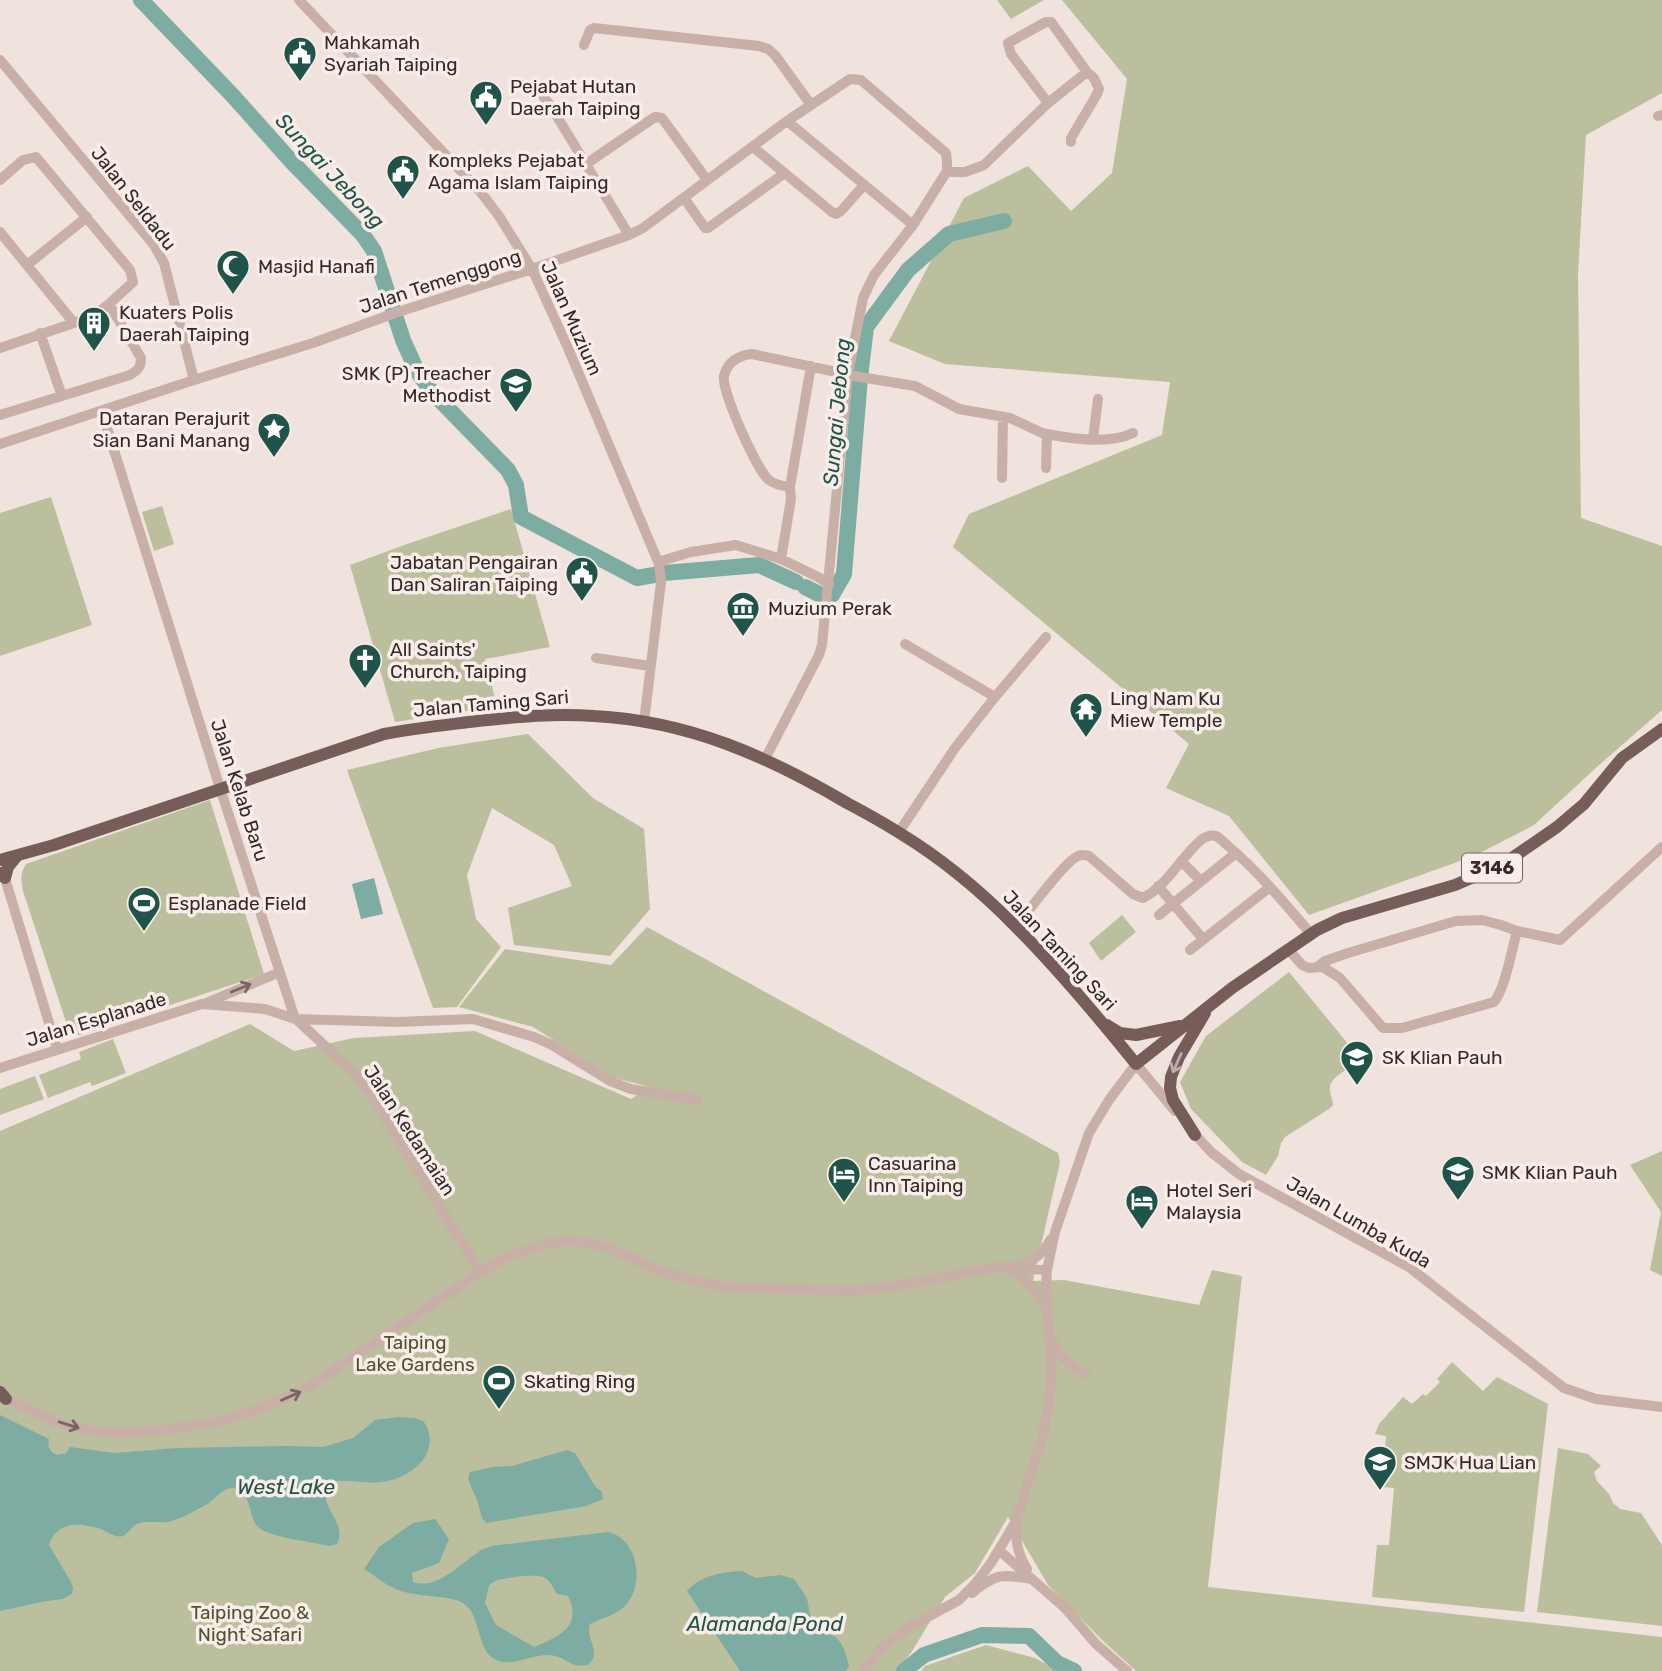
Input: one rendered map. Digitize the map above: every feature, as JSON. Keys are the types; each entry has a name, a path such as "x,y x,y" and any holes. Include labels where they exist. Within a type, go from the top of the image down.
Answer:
{"main road":[{"name":"Jalan Taming Sari","path":"0,861 384,734 415,728 556,715 596,716 644,722 731,744 810,781 899,832 959,876 1017,927 1136,1064"},
{"name":"3146","path":"1136,1064 1232,988 1311,934 1342,918 1455,885 1512,858 1557,827 1584,804 1622,758 1662,729"},
{"path":"2,875 17,856"},
{"path":"1195,1135 1173,1100 1171,1077 1198,1022 1211,1004"},
{"path":"1101,1021 1120,1033 1136,1035 1183,1026"}],"street":[{"name":"Jalan Muzium","path":"299,0 479,190 499,216 532,269 658,562 661,582 644,722"},
{"path":"1048,103 1011,54 1008,43 1041,23 1051,22 1094,78 1099,89 1071,142"},
{"path":"584,45 590,30 594,29 759,46 775,55 811,105"},
{"name":"Jalan Seldadu","path":"0,60 154,245 164,263 194,380"},
{"path":"765,759 820,655 848,374 863,298 874,275 913,225 947,166 955,172 965,172 984,164 1048,103 1087,72"},
{"name":"Jalan Temenggong","path":"0,444 313,343 629,235 643,228 787,121 850,79 861,80 946,153 947,166"},
{"path":"540,86 539,90 551,105 629,235"},
{"path":"586,164 659,116 707,180"},
{"path":"787,121 913,225"},
{"path":"753,147 836,214 864,185"},
{"path":"0,180 23,160 36,157 133,277 131,285 94,316 0,348"},
{"path":"684,198 705,228 708,228 785,173"},
{"path":"27,265 87,217"},
{"path":"0,232 74,323"},
{"path":"0,415 137,370 141,365 141,358 109,304"},
{"path":"40,333 62,396"},
{"path":"790,487 768,480 761,472 729,400 723,378 733,361 744,355 752,354 915,386 959,409 1010,418 1047,435 1104,440 1133,433"},
{"path":"781,559 791,499 790,487 811,366"},
{"path":"1093,439 1098,399"},
{"name":"Jalan Kelab Baru","path":"102,412 295,1019"},
{"path":"1002,478 1003,416"},
{"path":"1046,468 1047,435"},
{"path":"658,562 691,552 736,545 781,559 829,584"},
{"path":"899,832 955,748 1046,638"},
{"path":"905,643 995,697"},
{"path":"596,658 650,667"},
{"path":"1017,927 1076,856 1089,856 1133,894 1143,898 1152,893 1208,835 1215,836 1236,852 1311,934"},
{"path":"1318,967 1325,961 1348,953 1456,921 1482,920 1560,940 1662,847"},
{"path":"1159,915 1236,852"},
{"path":"1181,860 1202,881"},
{"path":"0,861 2,875 57,1049"},
{"path":"1158,886 1203,939"},
{"path":"1190,950 1270,887"},
{"path":"1288,949 1301,965 1326,969 1339,978 1383,1028 1402,1028 1494,1002 1503,986 1517,931"},
{"name":"Jalan Esplanade","path":"0,1068 202,1004 280,972"},
{"name":"Jalan Esplanade","path":"202,1004 265,1009 295,1019"},
{"path":"295,1019 397,1022 473,1019 534,1037 610,1081 631,1089 697,1100"},
{"name":"Jalan Kedamaian","path":"295,1019 352,1072 371,1095 480,1272"},
{"path":"959,1600 1000,1551 1016,1521 1042,1439 1052,1373 1047,1270 1055,1232 1089,1133 1136,1064"},
{"name":"Jalan Lumba Kuda","path":"1136,1064 1211,1152 1240,1174 1409,1267 1564,1388 1596,1399 1662,1407"},
{"path":"2,1396 49,1419 73,1427 106,1432 173,1429 221,1421 260,1409 307,1388 480,1272 524,1250 546,1244 567,1241 592,1243 665,1273 695,1282 727,1287 851,1291 1029,1263 1039,1256 1055,1232"},
{"path":"1004,1268 1047,1270"},
{"path":"1004,1268 1031,1284 1040,1295 1047,1312"},
{"path":"1051,1336 1062,1358 1085,1374"},
{"path":"1016,1521 1015,1538 1018,1551 1033,1579"},
{"path":"1000,1551 1065,1608 1096,1644 1127,1671"},
{"path":"864,1671 891,1640 972,1593 990,1579 1014,1576 1033,1579"}],"green space":[{"path":"997,0 1044,0 1011,19"},
{"path":"1062,0 1662,0 1662,93 1586,135 1578,274 1581,518 1662,546 1662,710 1534,825 1474,856 1309,915 1229,816 1166,788 1189,744 953,547 969,514 1162,435 1170,382 945,364 889,341 964,198 1028,166 1071,211 1112,173 1127,79"},
{"path":"51,497 92,625 0,656 0,513"},
{"path":"162,506 174,544 154,551 142,512"},
{"path":"511,509 550,647 485,659 497,706 395,722 350,565"},
{"path":"528,734 593,798 644,829 650,909 610,956 514,945 508,908 572,886 554,845 492,808 467,875 476,919 501,947 457,1007 433,1008 347,770 438,748"},
{"name":"Esplanade Field","path":"210,800 264,974 80,1035 75,1034 66,1022 23,891 24,867 26,864"},
{"path":"1122,915 1136,932 1101,961 1089,943"},
{"name":"Taiping Lake Gardens","path":"647,927 1058,1153 1060,1162 1033,1281 1064,1280 1199,1305 1212,1270 1242,1276 1208,1587 1662,1637 1662,1671 1136,1671 1048,1585 1008,1517 975,1573 945,1597 911,1653 896,1671 0,1671 0,1131 250,1024 294,1051 354,1038 475,1031 631,1099 649,1087 612,1077 533,1027 459,1007 505,949 611,965"},
{"path":"1289,972 1363,1062 1335,1078 1330,1089 1333,1105 1285,1137 1278,1156 1266,1175 1242,1162 1191,1109 1180,1082 1206,1036"},
{"path":"113,1039 126,1073 92,1086 90,1082 48,1098 39,1075 81,1059 79,1052"},
{"path":"35,1076 44,1099 0,1115 0,1089"},
{"path":"1662,1151 1662,1276 1650,1270 1661,1212 1630,1165"},
{"path":"1452,1362 1483,1391 1497,1377 1548,1404 1524,1612 1372,1597 1377,1545 1389,1545 1394,1488 1382,1487 1386,1436 1375,1434 1379,1424 1403,1397 1412,1404 1423,1394 1426,1396 1440,1382 1437,1379"},
{"path":"1558,1448 1588,1454 1601,1466 1594,1472 1597,1481 1613,1503 1620,1509 1641,1513 1662,1545 1662,1626 1537,1612"},
{"path":"986,1645 1035,1658 1059,1671 921,1671 925,1666"}],"water":[{"path":"374,878 383,914 361,919 352,884"},
{"name":"West Lake","path":"0,1415 49,1439 50,1448 57,1455 66,1453 70,1447 115,1453 177,1448 323,1447 353,1438 375,1420 399,1417 423,1421 428,1430 430,1444 427,1454 418,1465 400,1477 375,1483 336,1481 328,1489 327,1504 340,1535 337,1544 329,1546 262,1530 254,1521 243,1493 239,1489 229,1488 206,1505 182,1517 167,1522 140,1523 123,1536 83,1525 62,1528 52,1537 49,1545 71,1582 72,1594 63,1599 0,1611"},
{"path":"567,1450 575,1453 595,1486 602,1492 603,1499 586,1506 486,1523 468,1479 470,1472 512,1466"},
{"path":"435,1519 449,1539 439,1563 412,1573 413,1582 422,1584 439,1580 480,1550 492,1546 608,1532 618,1536 632,1553 637,1575 635,1587 625,1606 590,1624 594,1655 589,1664 579,1666 550,1655 511,1662 497,1660 486,1650 471,1611 466,1605 452,1599 401,1591 364,1569 379,1547 413,1523","holes":["521,1576 547,1579 557,1594 568,1596 572,1607 572,1616 566,1629 534,1647 496,1625 485,1603 489,1585 497,1580"]},
{"name":"Alamanda Pond","path":"742,1571 756,1578 780,1575 794,1579 807,1598 810,1615 825,1634 835,1637 842,1645 849,1666 846,1671 740,1671 687,1591 705,1578"}],"waterway":[{"name":"Sungai Jebong","path":"141,0 363,235 374,251 403,340 416,369 430,390 508,470 516,485 521,517 637,578 654,575"},
{"name":"Sungai Jebong","path":"832,595 844,574 866,327 908,270 949,234 1004,221"},
{"name":"Sungai Jebong","path":"664,573 759,565 796,582"},
{"name":"Sungai Jebong","path":"805,587 825,597"},
{"path":"904,1671 924,1655 982,1635 1029,1636 1057,1663 1074,1671"}],"place":[{"name":"Mahkamah Syariah Taiping","path":"300,83"},
{"name":"Pejabat Hutan Daerah Taiping","path":"486,127"},
{"name":"Kompleks Pejabat Agama Islam Taiping","path":"403,201"},
{"name":"Masjid Hanafi","path":"233,296"},
{"name":"Kuaters Polis Daerah Taiping","path":"94,353"},
{"name":"SMK (P) Treacher Methodist","path":"516,414"},
{"name":"Dataran Perajurit Sian Bani Manang","path":"274,459"},
{"name":"Jabatan Pengairan Dan Saliran Taiping","path":"582,603"},
{"name":"Muzium Perak","path":"743,638"},
{"name":"All Saints' Church, Taiping","path":"365,690"},
{"name":"Ling Nam Ku Miew Temple","path":"1086,739"},
{"name":"Esplanade Field","path":"144,933"},
{"name":"SK Klian Pauh","path":"1357,1087"},
{"name":"SMK Klian Pauh","path":"1458,1202"},
{"name":"Casuarina Inn Taiping","path":"844,1204"},
{"name":"Hotel Seri Malaysia","path":"1142,1231"},
{"name":"Skating Ring","path":"499,1411"},
{"name":"SMJK Hua Lian","path":"1380,1492"}],"park label":[{"name":"Taiping Zoo & Night Safari","path":"250,1623"}]}
